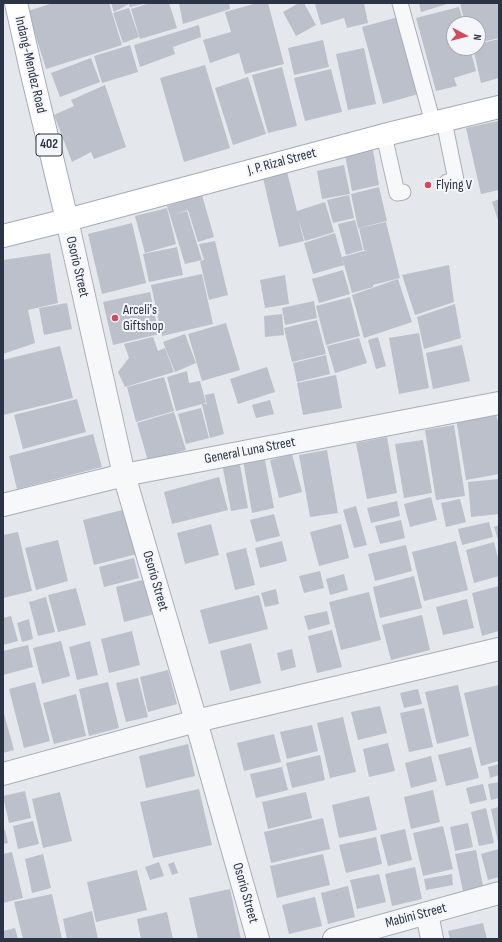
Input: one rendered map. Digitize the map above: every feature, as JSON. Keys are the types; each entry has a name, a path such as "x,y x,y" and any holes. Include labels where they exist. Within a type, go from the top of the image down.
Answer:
{"main road":[{"name":"Indang-Mendez Road","path":"16,3 67,220"},
{"name":"J. P. Rizal Street","path":"3,236 384,135 499,107"}],"street":[{"name":"Osorio Street","path":"67,220 124,475 258,939"},
{"name":"General Luna Street","path":"3,505 124,475 499,403"},
{"path":"3,774 196,721 499,649"},
{"name":"Mabini Street","path":"334,939 499,893"},
{"path":"427,913 432,939"}],"lane":[{"path":"400,3 439,122 456,180 447,182"},
{"path":"384,135 397,193 404,192"}],"building":[{"path":"53,3 109,3 122,45 46,69 28,11"},
{"path":"111,3 143,4 130,7 129,4 114,12"},
{"path":"150,3 169,3 177,28 140,39 131,9"},
{"path":"179,3 229,3 230,9 183,24"},
{"path":"257,3 268,3 284,64 245,74 239,53 210,63 203,40 231,32 225,12"},
{"path":"299,3 304,3 316,25 296,36 283,12"},
{"path":"364,3 368,23 347,28 344,18 321,25 315,4"},
{"path":"419,3 450,3 421,12"},
{"path":"460,3 499,3 499,38 486,41 486,16 463,16"},
{"path":"459,7 462,16 446,16 446,56 472,56 476,71 454,78 457,86 436,91 416,18"},
{"path":"129,8 139,37 123,43 113,13"},
{"path":"402,16 422,93 383,104 362,27"},
{"path":"199,25 201,37 173,47 175,54 140,67 134,45"},
{"path":"499,39 499,78 481,83 475,56 486,56 486,42"},
{"path":"323,40 329,67 294,75 288,48"},
{"path":"130,45 138,72 102,83 94,56"},
{"path":"364,48 376,104 348,110 336,54"},
{"path":"91,58 100,82 60,97 51,73"},
{"path":"205,65 230,148 184,162 160,78"},
{"path":"282,67 297,126 268,133 252,75"},
{"path":"331,69 342,112 305,121 294,78"},
{"path":"248,77 266,134 233,145 215,88"},
{"path":"105,85 126,147 94,159 91,152 72,162 54,115 74,106 71,100"},
{"path":"498,121 499,190 481,194 466,128"},
{"path":"373,150 379,185 352,191 345,155"},
{"path":"344,165 350,194 322,199 317,171"},
{"path":"287,172 297,211 325,202 334,232 305,241 298,218 304,241 279,247 263,178"},
{"path":"379,187 387,221 358,228 351,194"},
{"path":"202,195 214,237 198,242 188,210 173,215 187,211 202,260 185,264 167,206"},
{"path":"349,195 354,218 333,223 327,200"},
{"path":"499,199 499,223 492,202"},
{"path":"167,208 176,244 145,253 135,216"},
{"path":"355,220 363,250 346,255 338,224"},
{"path":"386,222 400,278 373,285 373,287 352,293 342,257 368,250 364,250 359,228"},
{"path":"132,223 146,283 102,294 88,234"},
{"path":"335,233 344,265 313,274 304,243"},
{"path":"215,241 228,295 209,300 200,261 204,260 199,244"},
{"path":"177,247 183,275 149,282 143,254"},
{"path":"50,253 58,303 28,310 35,343 3,354 3,260"},
{"path":"449,265 454,302 415,315 402,275"},
{"path":"343,270 350,294 319,303 312,279"},
{"path":"202,274 213,324 162,336 151,285"},
{"path":"285,275 289,304 265,308 260,280"},
{"path":"398,279 412,322 364,338 352,295"},
{"path":"150,292 159,334 113,345 103,302"},
{"path":"350,297 360,336 326,345 316,306"},
{"path":"314,301 317,318 285,325 282,308"},
{"path":"67,303 72,329 44,335 39,308"},
{"path":"455,304 461,338 424,349 417,317"},
{"path":"282,314 284,335 265,337 264,316"},
{"path":"317,320 326,354 292,362 284,328"},
{"path":"226,323 240,370 202,381 188,334"},
{"path":"419,333 429,388 399,394 389,338"},
{"path":"185,334 196,363 175,372 163,342"},
{"path":"153,337 158,351 165,348 174,372 125,387 118,372 129,358 124,344"},
{"path":"378,337 386,366 376,369 368,340"},
{"path":"359,338 367,363 335,373 327,346"},
{"path":"462,345 470,381 433,389 426,353"},
{"path":"60,346 73,398 3,415 3,360"},
{"path":"326,355 330,374 297,382 293,363"},
{"path":"267,367 275,392 238,404 230,379"},
{"path":"187,371 189,383 200,381 206,403 176,411 167,377"},
{"path":"336,375 342,408 303,415 297,383"},
{"path":"164,377 174,411 136,422 127,387"},
{"path":"214,393 224,434 210,438 202,404 206,404 207,406 205,395"},
{"path":"77,399 86,432 23,449 14,415"},
{"path":"270,400 274,414 256,418 252,405"},
{"path":"201,408 209,438 186,444 178,414"},
{"path":"495,411 499,425 499,474 466,480 456,418"},
{"path":"174,412 186,450 148,461 137,423"},
{"path":"454,425 465,496 436,500 425,430"},
{"path":"93,434 102,467 17,489 9,456"},
{"path":"387,437 397,493 367,499 356,443"},
{"path":"423,440 432,493 404,498 395,444"},
{"path":"327,450 338,513 310,517 299,455"},
{"path":"292,454 302,492 279,498 270,460"},
{"path":"264,455 274,508 252,513 243,460"},
{"path":"239,460 248,508 231,511 222,463"},
{"path":"219,477 228,510 172,524 164,492"},
{"path":"499,479 499,514 471,517 468,482"},
{"path":"431,497 437,520 410,527 404,504"},
{"path":"460,499 466,522 446,527 441,503"},
{"path":"397,501 400,516 371,523 367,508"},
{"path":"356,506 367,545 354,548 343,510"},
{"path":"126,509 137,554 94,565 83,520"},
{"path":"274,514 280,536 256,542 250,520"},
{"path":"401,520 405,538 380,544 375,526"},
{"path":"489,522 493,537 462,545 458,529"},
{"path":"211,524 219,555 185,564 177,533"},
{"path":"341,524 349,558 319,566 310,532"},
{"path":"499,525 499,542 494,527"},
{"path":"18,532 32,591 3,598 3,535"},
{"path":"58,540 68,581 36,590 25,548"},
{"path":"282,541 287,561 260,568 255,548"},
{"path":"456,541 468,590 424,601 412,552"},
{"path":"494,542 499,562 499,576 474,583 466,550"},
{"path":"406,545 412,571 375,581 368,554"},
{"path":"246,548 255,585 235,590 226,553"},
{"path":"134,558 139,578 104,587 99,567"},
{"path":"320,571 324,588 304,593 299,576"},
{"path":"344,574 348,590 330,595 326,579"},
{"path":"414,576 422,608 380,618 373,587"},
{"path":"146,579 155,614 124,622 116,587"},
{"path":"499,586 499,631 482,636 472,593"},
{"path":"76,588 86,625 58,632 48,595"},
{"path":"276,589 279,604 265,607 261,593"},
{"path":"369,592 381,640 341,650 329,602"},
{"path":"259,595 268,629 209,644 200,610"},
{"path":"46,597 55,632 38,636 29,602"},
{"path":"467,599 474,628 443,635 436,607"},
{"path":"327,611 330,624 308,630 304,616"},
{"path":"422,615 430,650 391,660 382,625"},
{"path":"11,616 18,641 3,645 3,618"},
{"path":"29,619 33,639 22,642 17,623"},
{"path":"332,630 342,667 317,673 308,636"},
{"path":"132,631 140,665 109,673 101,639"},
{"path":"61,641 70,676 42,684 33,648"},
{"path":"90,641 98,675 77,680 69,647"},
{"path":"251,643 261,683 230,691 220,651"},
{"path":"28,645 33,667 3,675 3,651"},
{"path":"292,649 296,667 281,671 277,653"},
{"path":"168,670 177,704 148,712 140,677"},
{"path":"138,678 148,717 126,722 116,683"},
{"path":"35,682 50,741 24,748 9,689"},
{"path":"108,682 119,728 89,736 79,689"},
{"path":"458,685 469,736 437,744 425,692"},
{"path":"499,685 499,761 481,766 464,693"},
{"path":"418,689 422,704 404,708 400,693"},
{"path":"76,694 86,736 54,744 43,703"},
{"path":"380,706 387,733 358,740 351,712"},
{"path":"424,708 433,747 409,752 400,713"},
{"path":"3,710 14,750 3,753"},
{"path":"343,717 356,772 330,778 317,723"},
{"path":"312,725 318,751 287,759 280,732"},
{"path":"274,734 281,762 244,771 237,743"},
{"path":"388,743 395,771 369,777 363,749"},
{"path":"188,744 195,776 146,788 139,756"},
{"path":"471,747 479,778 446,786 438,755"},
{"path":"320,755 325,780 292,788 286,763"},
{"path":"431,756 437,781 411,788 405,763"},
{"path":"499,764 499,775 490,778 488,767"},
{"path":"282,767 288,790 256,798 250,774"},
{"path":"499,782 499,798 491,800 488,784"},
{"path":"483,784 487,800 470,804 466,788"},
{"path":"199,789 212,845 153,858 140,802"},
{"path":"433,790 440,822 411,829 404,797"},
{"path":"25,791 31,818 9,823 3,796"},
{"path":"60,792 72,841 43,848 32,799"},
{"path":"306,792 312,818 268,829 262,802"},
{"path":"369,796 377,830 339,838 332,805"},
{"path":"499,807 499,842 498,842 491,809"},
{"path":"486,808 494,843 479,846 471,812"},
{"path":"323,818 330,849 271,863 264,832"},
{"path":"33,821 39,844 18,849 13,826"},
{"path":"468,823 473,847 455,851 450,827"},
{"path":"443,826 453,869 423,876 413,833"},
{"path":"405,829 412,860 388,866 380,835"},
{"path":"3,830 5,830 8,843 3,844"},
{"path":"376,837 382,864 346,873 339,845"},
{"path":"499,849 499,877 488,880 481,854"},
{"path":"476,850 483,886 463,891 455,854"},
{"path":"12,852 23,898 3,903 3,854"},
{"path":"43,854 51,888 32,893 25,859"},
{"path":"323,854 330,885 277,898 270,866"},
{"path":"159,862 164,876 150,880 145,867"},
{"path":"174,862 178,873 172,875 168,864"},
{"path":"415,867 422,899 392,906 385,874"},
{"path":"137,870 147,910 96,922 87,882"},
{"path":"379,874 386,902 357,909 350,880"},
{"path":"452,874 453,885 426,890 424,879"},
{"path":"348,886 355,917 328,924 321,893"},
{"path":"230,889 241,939 198,939 189,898"},
{"path":"52,894 62,939 23,939 14,902"},
{"path":"315,897 322,926 289,934 282,905"},
{"path":"92,911 98,939 67,939 63,919"},
{"path":"167,912 173,939 141,939 137,919"},
{"path":"483,923 487,939 450,939 448,931"},
{"path":"15,928 18,939 3,939 3,931"}],"place":[{"name":"Flying V","path":"428,185"},
{"name":"Arceli's Giftshop","path":"115,318"}]}
